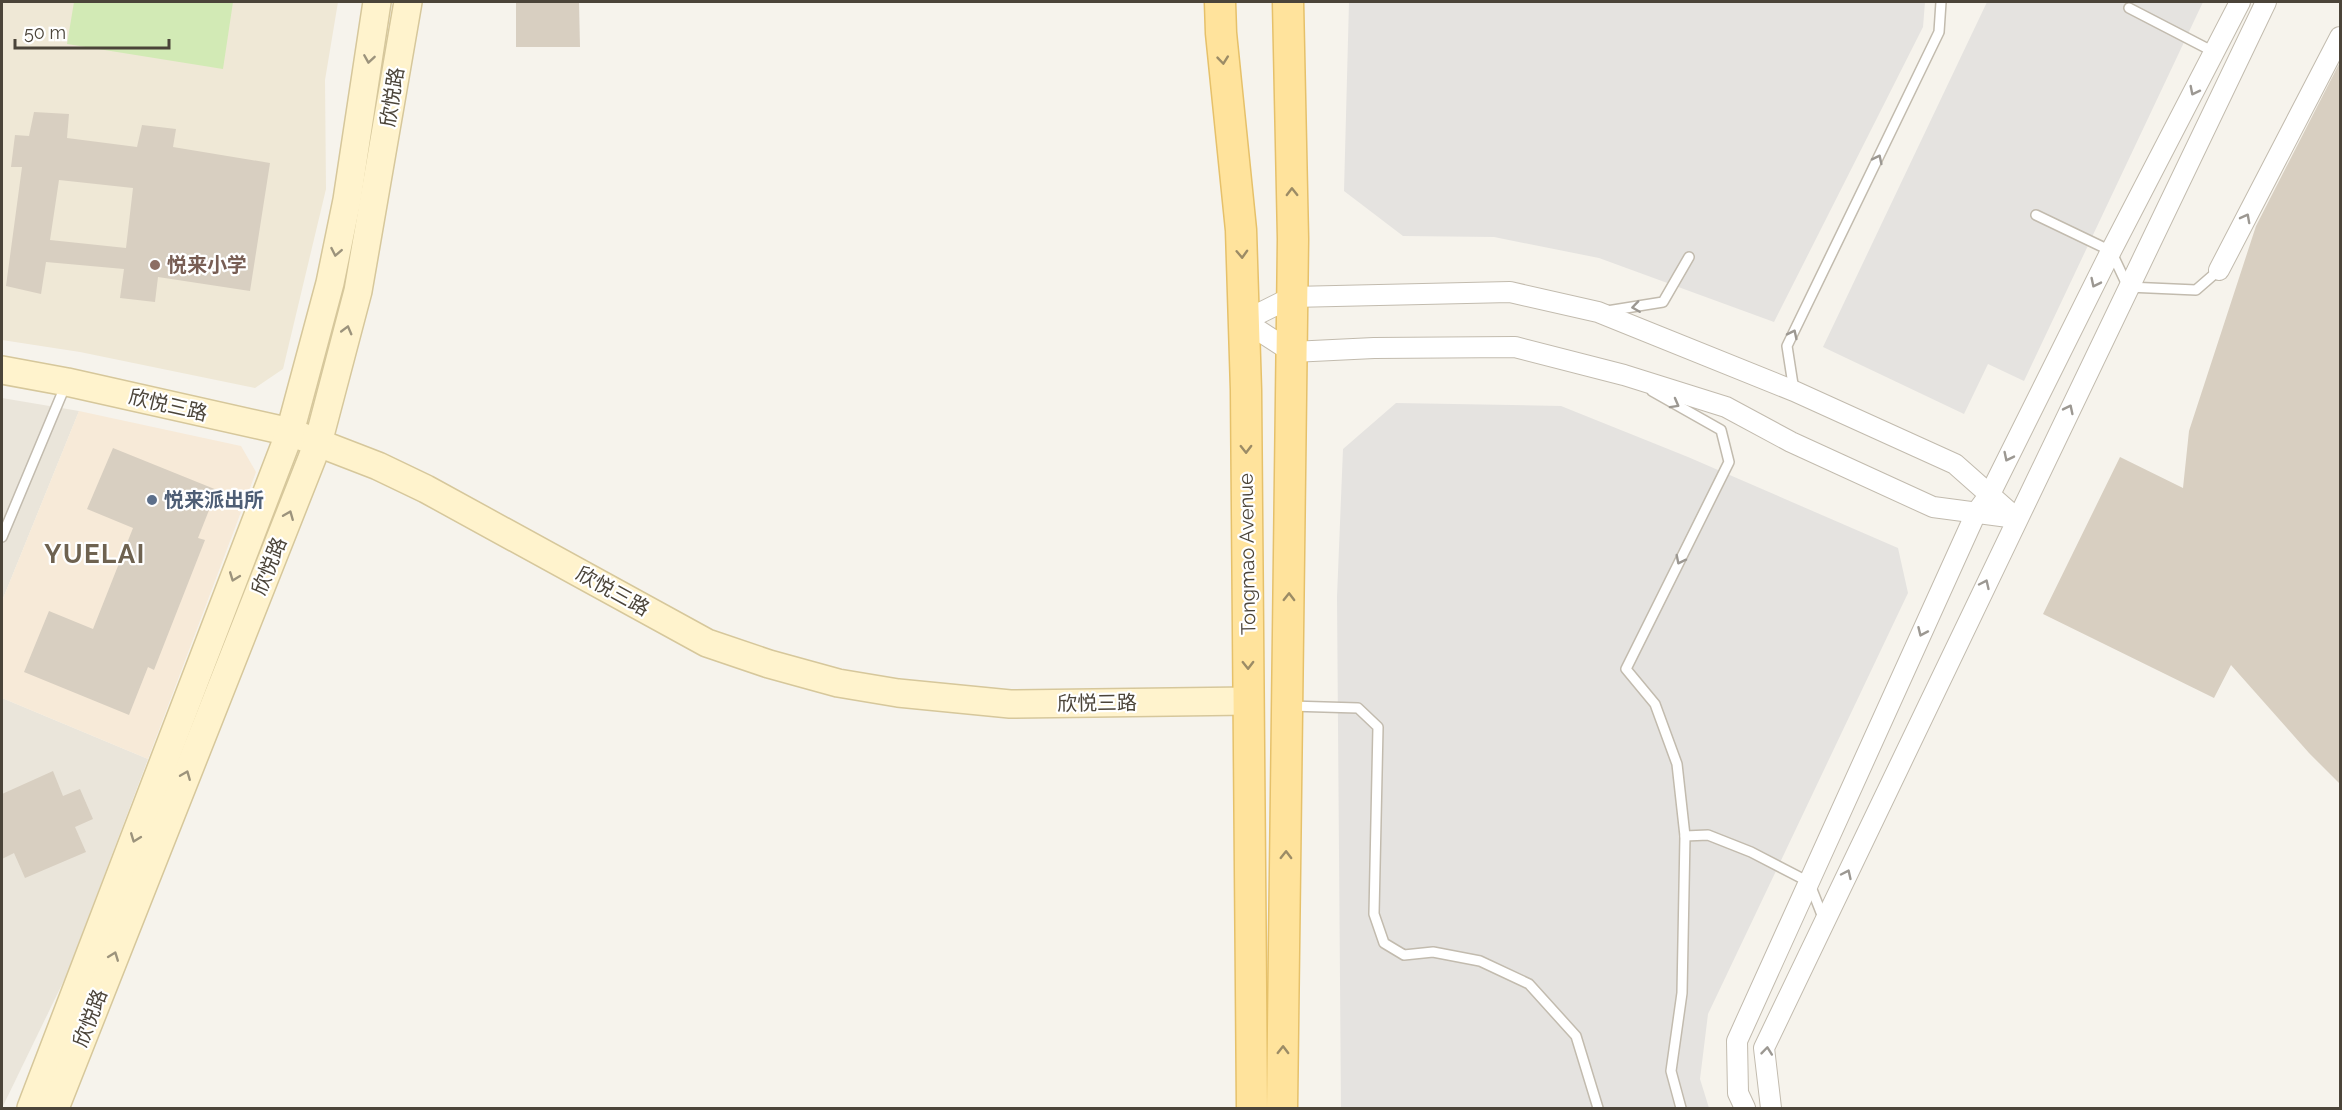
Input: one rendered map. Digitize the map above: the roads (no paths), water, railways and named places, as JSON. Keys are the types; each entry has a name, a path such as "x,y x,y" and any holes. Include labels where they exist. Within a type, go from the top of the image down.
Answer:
{"main road":[{"name":"欣悦路","path":"31,1108 290,432 330,284 347,200 377,2"},
{"name":"欣悦路","path":"55,1108 318,443 358,291 408,2"},
{"name":"Tongmao Avenue","path":"1220,2 1221,33 1241,230 1244,321 1252,1108"},
{"name":"Tongmao Avenue","path":"1282,1108 1292,352 1288,2"},
{"name":"欣悦三路","path":"2,370 67,382 290,432 378,466 426,489 707,643 769,664 838,683 898,693 1000,703 1249,701"}],"street":[{"path":"1745,1108 1738,1093 1737,1041 1976,513 1990,494 2110,251 2240,2"},
{"path":"1771,1108 1764,1048 2016,518 2266,2"},
{"path":"2219,270 2340,37"},
{"path":"1244,321 1292,297 1510,292 1598,312 1794,391 1955,464 2016,518"},
{"path":"1244,321 1292,352 1374,348 1515,347 1624,375 1726,407 1791,442 1933,507 2016,518"}],"lane":[{"path":"1794,391 1787,346 1939,32 1941,2"},
{"path":"2235,62 2275,2"},
{"path":"2129,8 2214,52"},
{"path":"2036,215 2110,251 2128,287 2196,290 2219,270"},
{"path":"1598,312 1663,302 1689,258"},
{"path":"1624,375 1721,430 1729,462 1626,669 1655,704 1677,764 1685,836 1682,993 1671,1071 1681,1108"},
{"path":"2,537 67,382"},
{"path":"1288,706 1358,708 1378,727 1374,915 1384,943 1404,955 1433,952 1480,960 1529,984 1576,1036 1598,1108"},
{"path":"1685,836 1708,835 1751,852 1809,882 1824,923"}],"place":[{"name":"悦来小学","path":"155,265"},
{"name":"悦来派出所","path":"152,500"}],"district":[{"name":"YUELAI","path":"95,554"}]}
